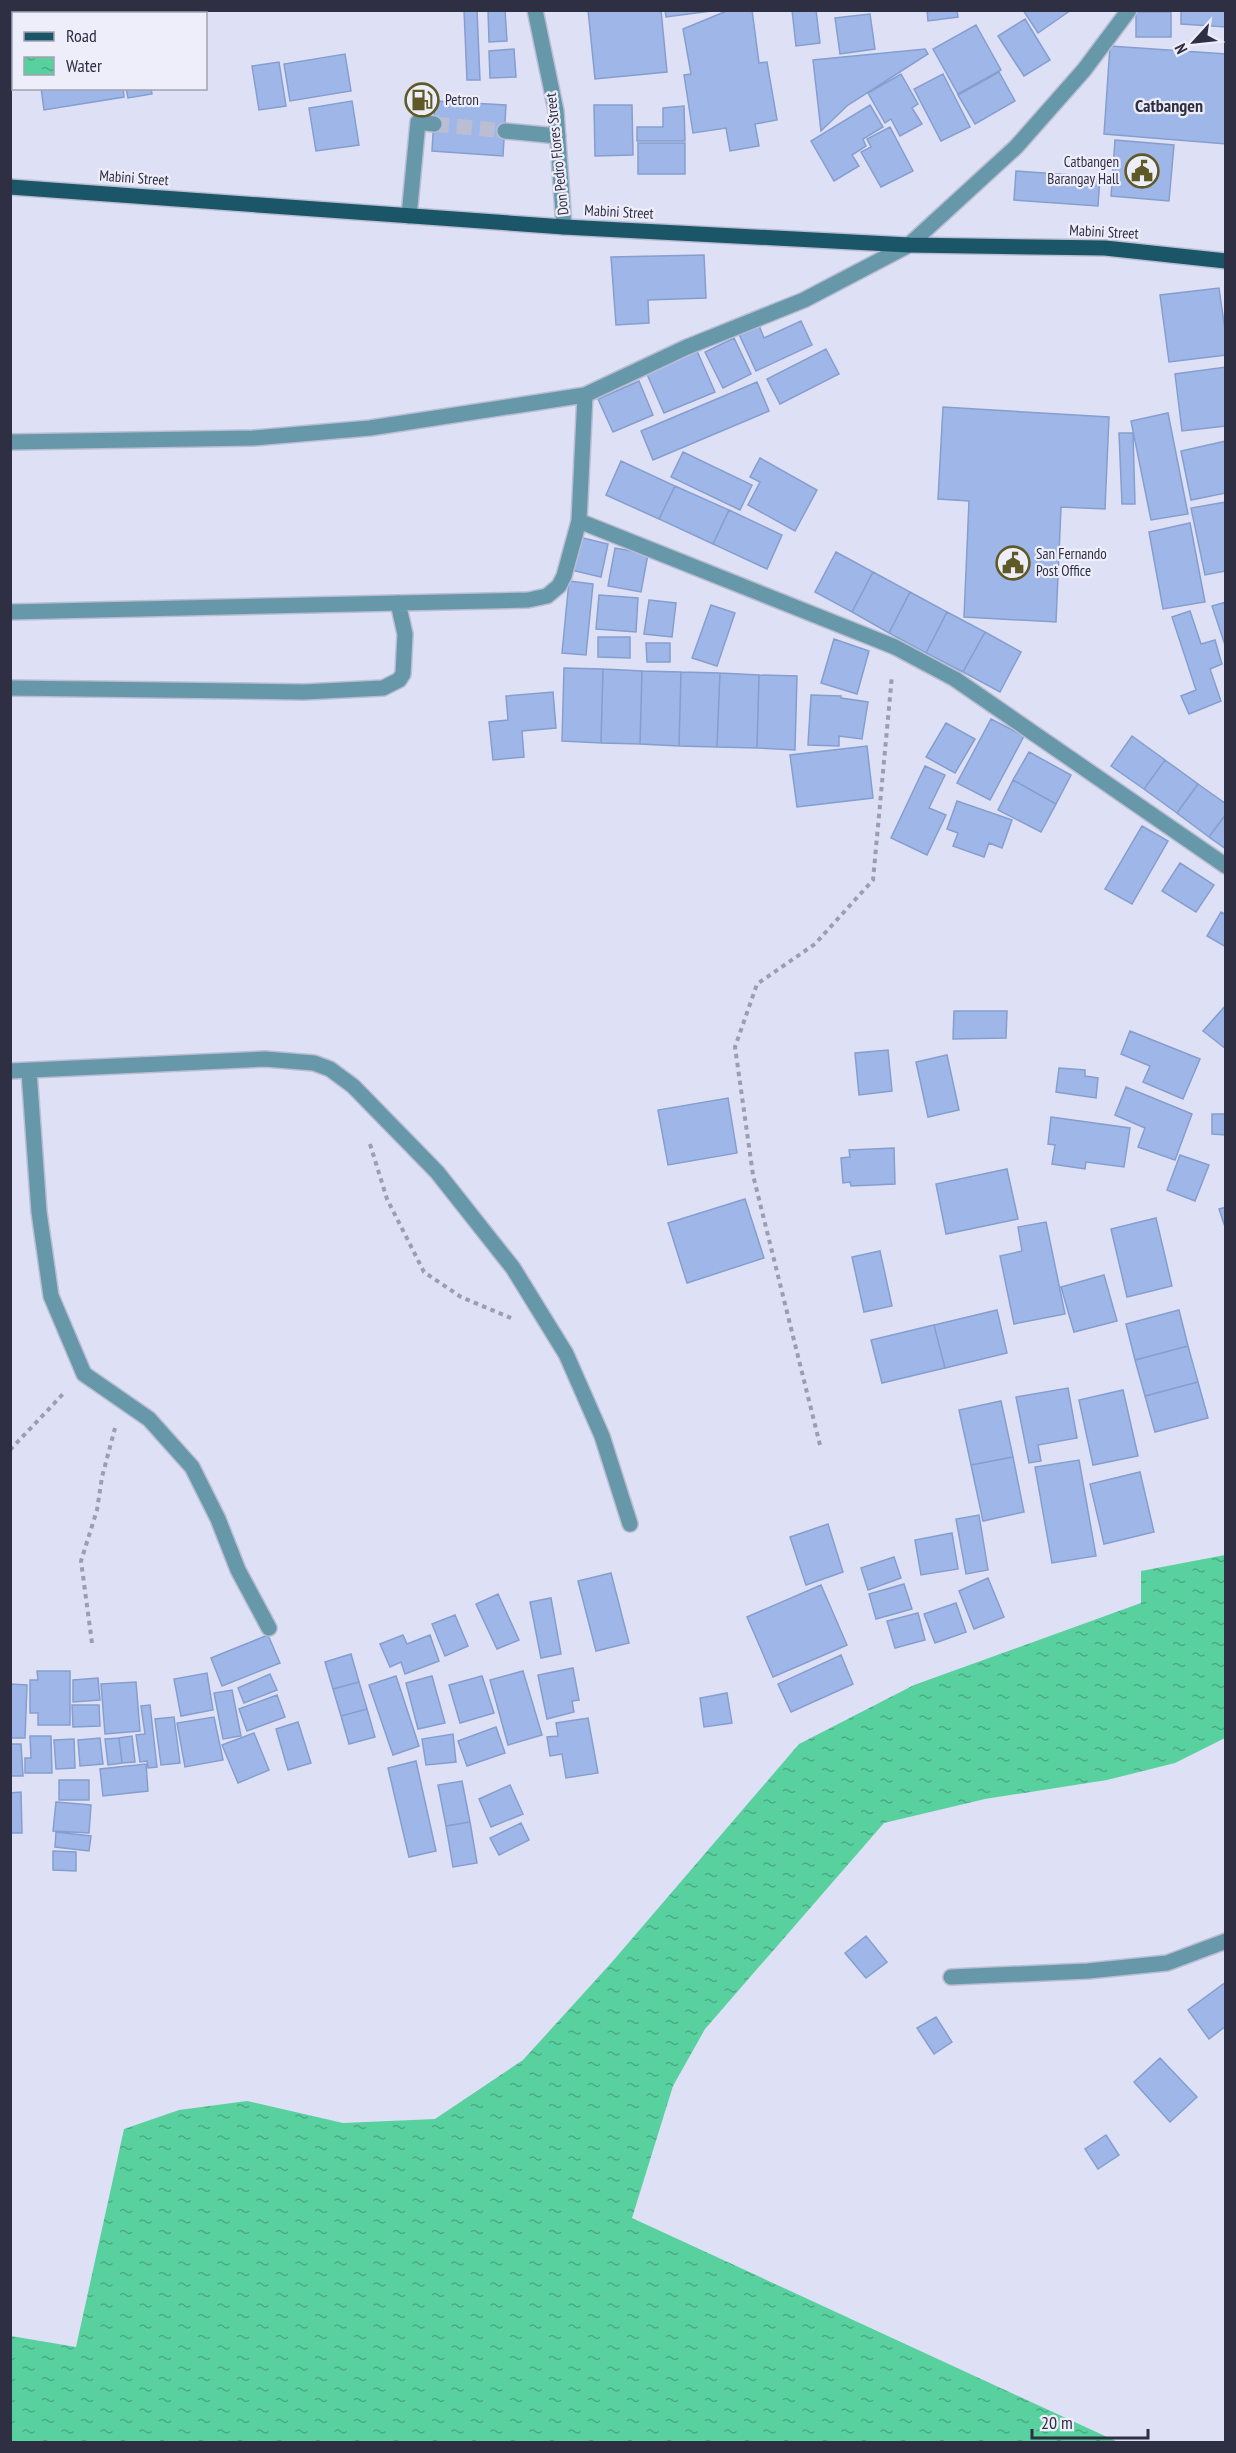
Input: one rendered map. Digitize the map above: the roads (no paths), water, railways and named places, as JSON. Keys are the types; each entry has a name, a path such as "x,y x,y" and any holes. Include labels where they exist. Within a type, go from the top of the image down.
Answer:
{"main road":[{"name":"Mabini Street","path":"10,187 564,227 909,245 1105,248 1226,261"}],"street":[{"name":"Don Pedro Flores Street","path":"535,10 556,111 564,227"},
{"path":"10,442 265,437 370,428 585,395 687,347 804,300 909,245 1016,147 1084,70 1129,10"},
{"path":"409,216 418,122 434,124"},
{"path":"505,131 558,136"},
{"path":"10,612 528,600 547,596 559,586 564,576 579,521 585,395"},
{"path":"579,521 895,647 955,679 1226,866"},
{"path":"10,688 304,692 383,688 399,680 403,674 405,634 398,603"},
{"path":"10,1071 265,1059 314,1063 330,1069 353,1086 437,1172 513,1268 566,1354 602,1436 630,1524"},
{"path":"29,1071 39,1212 51,1296 84,1374 149,1419 192,1467 218,1519 238,1570 269,1628"},
{"path":"951,1977 1088,1971 1167,1963 1226,1941"}],"water":[{"path":"1225,1555 1225,1738 1175,1763 1107,1780 985,1799 884,1823 705,2029 673,2086 632,2218 1118,2442 11,2442 11,2336 76,2347 124,2129 179,2110 247,2101 343,2123 435,2119 523,2060 612,1962 799,1744 914,1685 1141,1603 1141,1571"}],"tunnel":[{"path":"434,124 505,131"}],"place":[{"name":"Petron","path":"422,100"},
{"name":"Catbangen Barangay Hall","path":"1142,171"},
{"name":"San Fernando Post Office","path":"1013,563"}],"district":[{"name":"Catbangen","path":"1169,106"}]}
